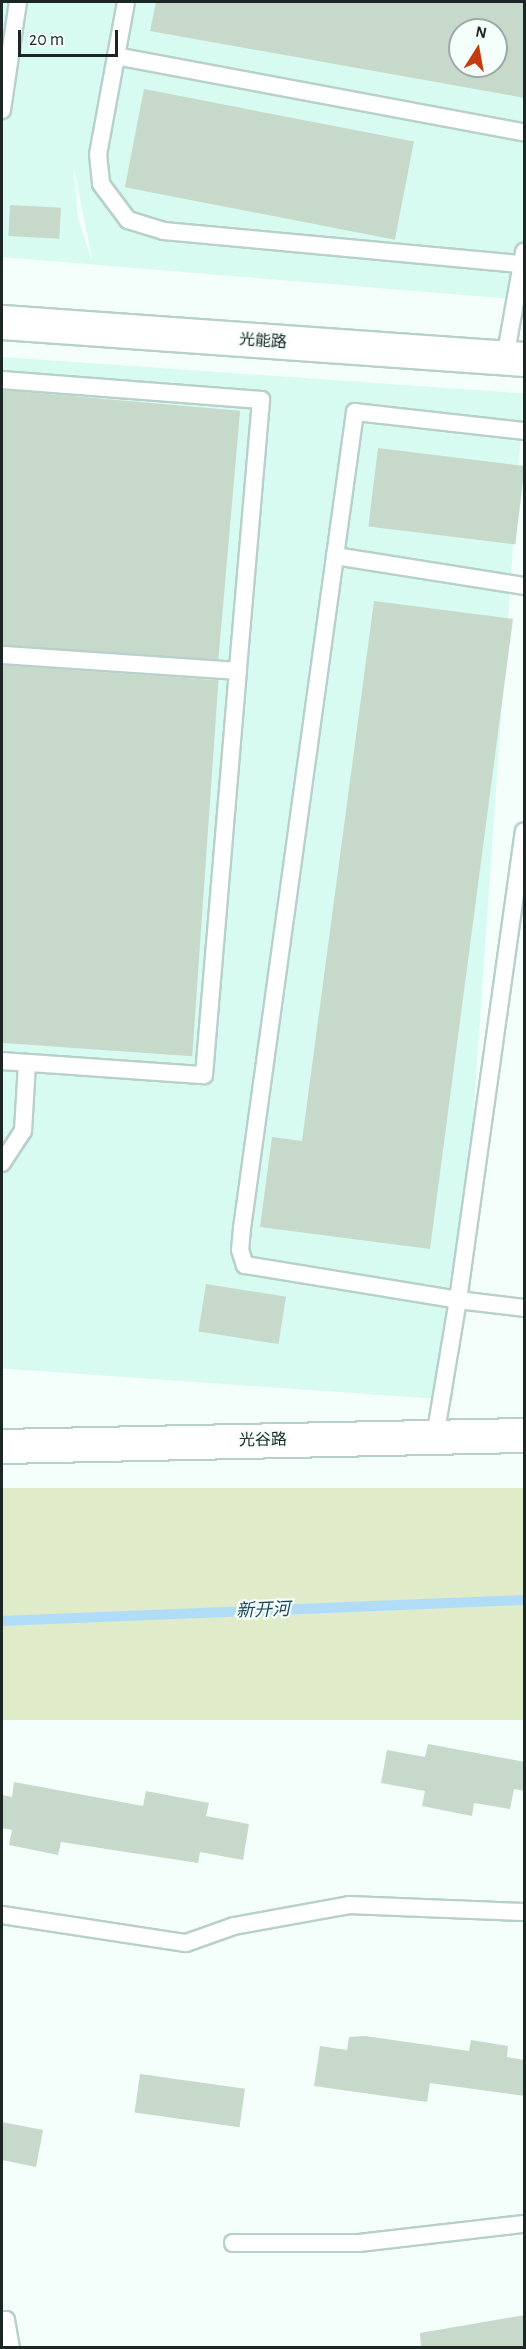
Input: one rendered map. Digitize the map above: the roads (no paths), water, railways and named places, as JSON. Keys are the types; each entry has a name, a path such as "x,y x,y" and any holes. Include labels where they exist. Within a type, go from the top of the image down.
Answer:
{"street":[{"name":"光能路","path":"2,322 515,359"},
{"name":"光谷路","path":"2,1446 525,1435"}],"lane":[{"path":"2,110 6,45 18,2"},
{"path":"126,2 98,154 101,184 128,220 164,231 523,258 515,359"},
{"path":"116,56 525,132"},
{"path":"2,380 261,400 204,1076 2,1061"},
{"path":"525,431 355,412 240,1250 245,1265 263,1270 525,1308"},
{"path":"335,556 525,586"},
{"path":"2,655 237,671"},
{"path":"435,1437 458,1300 525,832"},
{"path":"2,1163 23,1131 27,1063"},
{"path":"2,1915 186,1943 234,1926 349,1905 525,1912"},
{"path":"233,2243 359,2243 525,2224"},
{"path":"4,2320 11,2348"}],"waterway":[{"name":"新开河","path":"2,1621 524,1600"}]}
